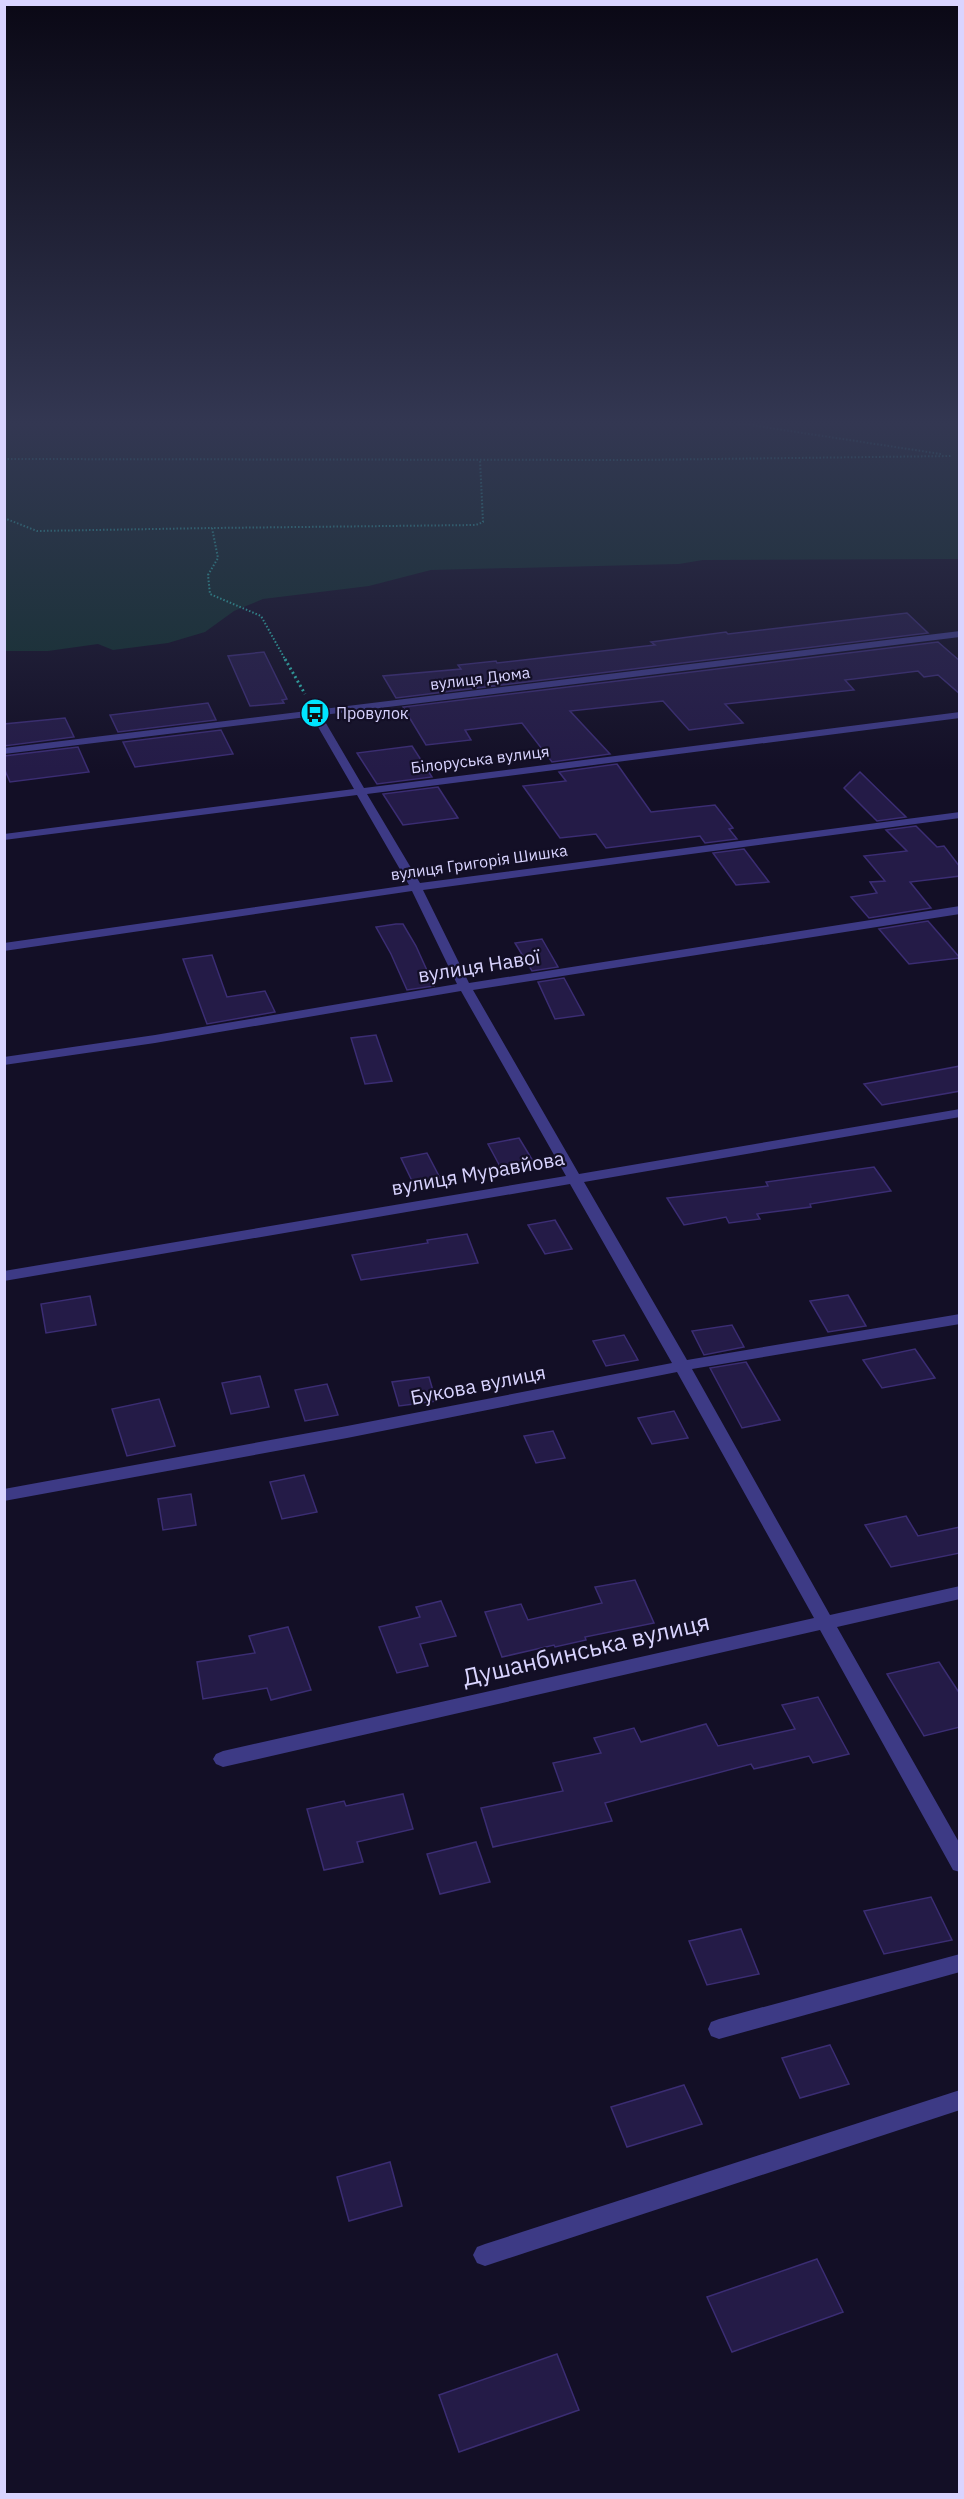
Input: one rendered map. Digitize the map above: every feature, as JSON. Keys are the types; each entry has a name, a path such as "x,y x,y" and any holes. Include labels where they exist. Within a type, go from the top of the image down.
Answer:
{"street":[{"name":"вулиця Дюма","path":"4,751 960,634"},
{"path":"315,713 416,887 465,987 682,1366 960,1864"},
{"name":"Білоруська вулиця","path":"4,837 960,715"},
{"name":"вулиця Григорія Шишка","path":"4,947 416,887 960,815"},
{"name":"вулиця Навої","path":"4,1061 960,910"},
{"name":"вулиця Муравйова","path":"4,1276 960,1113"},
{"name":"Букова вулиця","path":"4,1495 347,1432 682,1366 960,1319"},
{"name":"Душанбинська вулиця","path":"224,1759 960,1592"},
{"path":"719,2029 960,1963"},
{"path":"485,2255 960,2100"}],"path":[{"path":"214,537 218,558 207,575 210,594 261,616 315,713"}],"green space":[{"path":"5,537 959,537 959,559 703,560 679,564 431,570 369,586 263,599 234,611 205,632 168,643 113,650 98,644 48,651 5,651"}],"building":[{"path":"907,613 928,633 396,698 383,676 461,669 458,665 496,661 497,663 655,645 651,642 726,632 728,634"},
{"path":"938,642 960,661 960,694 938,675 924,677 918,671 845,680 854,690 725,704 743,723 689,730 663,701 570,711 610,754 552,762 522,723 465,730 471,740 426,745 403,707"},
{"path":"264,652 287,699 282,700 284,703 250,706 228,656"},
{"path":"208,703 216,720 118,732 110,715"},
{"path":"65,718 74,737 4,746 4,724"},
{"path":"221,730 233,754 135,767 123,742"},
{"path":"412,746 432,777 377,784 357,753"},
{"path":"78,747 89,772 10,782 4,768 4,756"},
{"path":"617,764 651,812 715,805 733,828 729,829 737,839 705,843 700,836 606,848 596,834 560,838 523,786 566,781 559,772"},
{"path":"860,772 906,817 877,821 844,788"},
{"path":"438,787 458,818 403,825 383,794"},
{"path":"916,826 937,847 944,846 960,867 960,876 910,882 931,908 869,918 851,897 877,893 870,882 885,881 864,856 907,851 886,830"},
{"path":"744,849 769,882 736,885 713,853"},
{"path":"928,921 960,958 909,964 879,929"},
{"path":"403,924 434,986 407,990 376,927"},
{"path":"542,939 558,967 532,971 515,943"},
{"path":"212,955 227,997 265,991 275,1012 207,1024 183,959"},
{"path":"564,978 584,1015 555,1019 538,982"},
{"path":"376,1035 392,1081 365,1084 351,1038"},
{"path":"960,1066 960,1091 882,1105 864,1084"},
{"path":"519,1138 536,1166 503,1172 488,1144"},
{"path":"427,1153 440,1178 413,1183 401,1158"},
{"path":"874,1167 891,1191 810,1204 811,1207 757,1214 760,1219 729,1223 726,1217 684,1225 667,1198 768,1186 766,1182"},
{"path":"555,1220 572,1249 545,1254 528,1225"},
{"path":"467,1234 478,1263 361,1280 352,1255 428,1243 427,1240"},
{"path":"848,1295 866,1326 828,1332 810,1301"},
{"path":"90,1296 96,1325 46,1333 41,1304"},
{"path":"732,1325 744,1347 704,1355 692,1331"},
{"path":"624,1335 638,1360 606,1366 593,1341"},
{"path":"915,1349 935,1378 882,1388 863,1360"},
{"path":"746,1362 780,1420 742,1428 710,1368"},
{"path":"260,1376 269,1407 231,1414 222,1383"},
{"path":"429,1377 436,1401 399,1406 392,1382"},
{"path":"327,1384 338,1415 305,1421 295,1390"},
{"path":"159,1399 175,1446 127,1456 112,1409"},
{"path":"674,1411 688,1438 652,1444 638,1418"},
{"path":"553,1431 565,1458 536,1463 524,1436"},
{"path":"304,1475 317,1512 282,1519 270,1482"},
{"path":"191,1494 196,1525 163,1530 158,1499"},
{"path":"906,1516 918,1536 960,1527 960,1553 891,1567 865,1525"},
{"path":"635,1580 654,1623 585,1637 586,1640 555,1647 554,1645 502,1657 485,1612 521,1604 528,1620 602,1603 595,1587"},
{"path":"441,1601 456,1636 420,1644 428,1666 397,1673 379,1627 420,1617 416,1607"},
{"path":"288,1627 311,1690 271,1700 267,1688 203,1699 197,1662 255,1653 249,1636"},
{"path":"939,1662 960,1694 960,1727 924,1736 887,1674"},
{"path":"818,1697 849,1754 813,1763 809,1756 754,1769 751,1764 605,1803 612,1821 493,1847 481,1808 563,1791 553,1763 601,1753 594,1738 634,1728 641,1742 706,1724 718,1746 795,1729 782,1705"},
{"path":"403,1794 413,1829 357,1842 363,1862 324,1870 307,1809 344,1801 346,1806"},
{"path":"476,1842 490,1882 440,1894 427,1854"},
{"path":"931,1897 952,1940 884,1954 864,1911"},
{"path":"741,1929 759,1974 707,1985 689,1941"},
{"path":"830,2045 849,2084 800,2098 782,2058"},
{"path":"684,2085 702,2124 627,2147 611,2107"},
{"path":"390,2162 402,2206 349,2221 337,2177"},
{"path":"817,2259 843,2312 732,2352 707,2297"},
{"path":"557,2354 579,2410 459,2452 439,2395"}],"place":[{"name":"Провулок","path":"315,713"}]}
